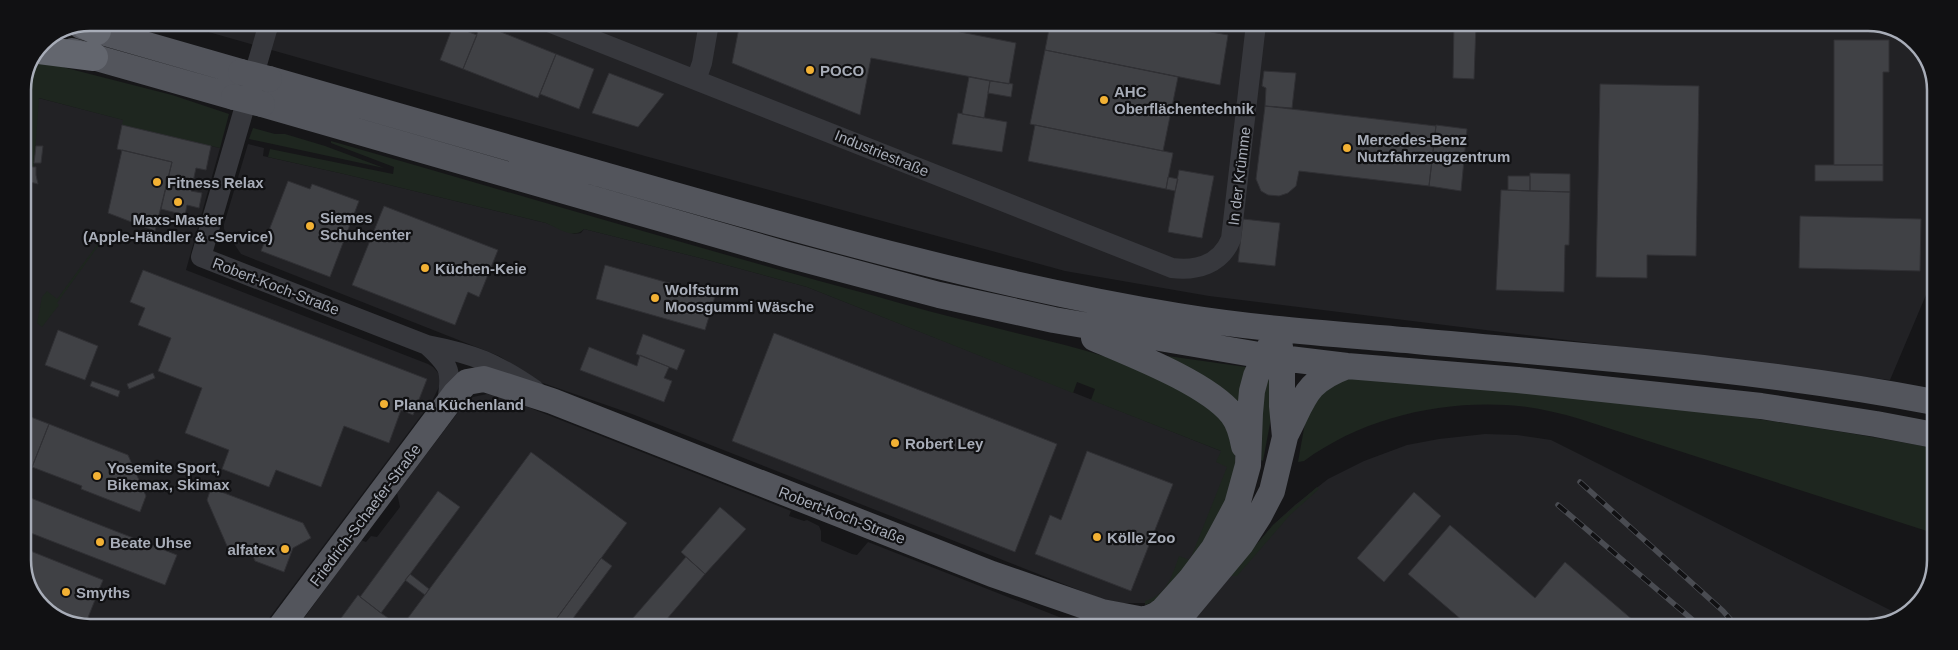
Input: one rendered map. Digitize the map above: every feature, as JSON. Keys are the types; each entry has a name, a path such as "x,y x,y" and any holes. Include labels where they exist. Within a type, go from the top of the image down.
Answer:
{"highway":[{"path":"49,47 89,35"}],"main road":[{"path":"89,35 238,109 262,104 788,255 939,295 1054,320 1273,357 1347,366 1518,380 1760,406 1927,434"},
{"path":"59,40 89,35 269,79 700,203 908,260 1113,306 1186,318 1278,329 1766,374 1927,401"},
{"path":"1054,320 1157,366 1217,400 1232,414 1239,427 1248,464"},
{"path":"1278,329 1273,357 1282,406 1285,437"},
{"path":"1248,464 1252,391 1256,376 1273,357"},
{"path":"1179,619 1231,556 1259,516 1272,491 1285,437 1305,394 1314,384 1330,372 1347,366"},
{"name":"Robert-Koch-Straße","path":"447,404 467,382 484,379 552,400 992,574 1102,612 1135,619 1150,618 1163,610 1206,560 1228,525 1237,506 1248,464"},
{"name":"Friedrich-Schaefer-Straße","path":"286,619 447,404"},
{"path":"992,574 1086,619"}],"street":[{"path":"238,109 266,31"},
{"name":"Industriestraße","path":"571,31 1172,268 1192,269 1213,261"},
{"path":"696,80 702,62 708,31"},
{"name":"In der Krümme","path":"1213,261 1227,249 1233,230 1255,31"},
{"name":"Robert-Koch-Straße","path":"238,109 201,257 428,345 453,350 494,364 552,400"},
{"name":"Robert-Koch-Straße","path":"428,345 446,363 449,372 447,404"}],"shaded area":[{"path":"205,31 1868,31 1883,33 1901,41 1910,48 1921,64 1926,79 1927,293 1890,380 1209,296 1065,271 645,156"},
{"path":"39,61 172,95 229,114 220,148 122,125 123,120 39,98 34,167 31,167 31,90 32,79"},
{"path":"31,96 124,120 123,125 220,148 186,270 428,364 439,374 440,385 432,401 268,619 90,619 75,617 51,604 39,589 31,564"},
{"path":"253,128 275,134 285,134 325,146 384,168 249,139"},
{"path":"331,141 931,312 1084,350 1129,365 1202,399 1212,406 1226,422 1235,448 1235,462 1230,491 1225,505 1206,542 1189,568 1168,591 1157,600 1145,605 1145,601 1159,594 1168,584 1179,556 1190,560 1227,467 1216,462 1221,451 1091,400 1095,389 1077,382 1073,393 807,287 584,229 580,232 570,233 546,223 268,157 270,149 393,174 394,167 331,143"},
{"path":"248,144 264,148 263,156 546,223 574,234 581,233 584,229 807,287 1236,457 1220,517 1171,587 1145,605 1145,603 1122,603 1099,598 632,414 517,374 516,367 499,356 241,254 224,229 224,224"},
{"path":"105,234 108,240 104,246 99,245 42,327 37,323 42,297 47,291 57,299"},
{"path":"1146,353 1253,368 1246,423"},
{"path":"1268,371 1274,402 1263,461 1261,460 1258,420"},
{"path":"1341,378 1533,393 1724,414 1927,447 1927,531 1580,419 1525,407 1506,405 1453,406 1400,416 1350,434 1326,446 1304,461 1298,462 1305,423 1316,398"},
{"path":"487,394 497,395 791,511 789,516 804,521 807,520 819,526 821,541 852,554 857,555 868,542 1064,619 303,619 361,540 366,542 371,536 377,537 400,507 397,493 462,407 473,397"},
{"path":"1485,434 1517,435 1551,440 1895,612 1887,616 1868,619 1195,619 1273,525 1328,479 1364,461 1407,445"},
{"path":"1317,487 1319,489 1290,515 1237,576 1229,576 1273,525"}],"building":[{"path":"451,31 466,31 477,35 463,69 440,60"},
{"path":"478,31 498,31 556,54 538,98 463,69"},
{"name":"POCO","path":"738,31 955,31 1016,43 1009,84 871,58 860,115 732,63"},
{"path":"1049,31 1205,31 1228,35 1220,85 1045,50"},
{"path":"1454,31 1476,31 1474,79 1453,78"},
{"path":"1834,40 1889,40 1889,72 1883,72 1883,165 1834,165"},
{"name":"AHC Oberflächentechnik","path":"1045,50 1178,77 1163,151 1030,124"},
{"path":"556,54 594,69 579,109 540,94"},
{"path":"1264,71 1296,73 1292,108 1265,106 1266,88 1262,86"},
{"path":"609,73 664,94 638,127 592,113"},
{"path":"969,77 990,81 984,118 962,114"},
{"path":"990,81 1013,84 1011,97 988,93"},
{"path":"1600,84 1699,86 1696,256 1647,255 1647,278 1596,277"},
{"name":"Mercedes-Benz Nutzfahrzeugzentrum","path":"1265,106 1436,126 1429,186 1299,171 1296,186 1288,193 1279,196 1268,195 1261,191 1256,179"},
{"path":"958,113 1007,122 1002,152 952,144"},
{"path":"122,125 211,146 206,170 196,168 191,191 202,193 199,208 187,205 185,215 161,209 172,162 117,149"},
{"path":"1035,125 1173,153 1166,189 1028,161"},
{"path":"1436,125 1467,129 1461,191 1429,186"},
{"path":"36,146 43,146 41,163 34,163"},
{"path":"122,150 172,162 155,231 108,213"},
{"path":"1815,165 1883,165 1883,181 1815,181"},
{"path":"31,167 36,167 38,184 31,182"},
{"path":"1179,170 1214,176 1202,238 1168,232"},
{"path":"1530,173 1570,174 1570,192 1530,191"},
{"path":"1508,176 1530,176 1530,191 1508,190"},
{"path":"1168,177 1178,179 1175,191 1166,189"},
{"name":"Siemes Schuhcenter","path":"288,181 310,189 312,184 359,201 330,277 261,251"},
{"path":"1501,190 1570,192 1569,245 1565,245 1564,292 1496,290"},
{"name":"Küchen-Keie","path":"384,206 498,250 479,297 468,292 455,325 352,285"},
{"path":"1800,216 1921,219 1920,271 1799,268"},
{"path":"1243,219 1280,223 1275,266 1238,262"},
{"name":"Wolfsturm Moosgummi Wäsche","path":"605,265 715,296 705,330 596,299"},
{"path":"143,270 427,379 413,415 401,410 389,443 344,426 321,487 276,470 269,487 222,469 229,450 185,433 202,388 158,371 171,338 138,325 145,308 130,302"},
{"path":"58,330 98,346 85,380 45,365"},
{"name":"Robert Ley","path":"774,333 1057,444 1015,552 732,441"},
{"path":"643,334 685,350 677,370 636,354"},
{"path":"589,347 637,366 640,355 669,367 664,378 672,381 664,402 580,370"},
{"path":"153,373 155,378 129,389 127,384"},
{"path":"92,381 120,391 118,397 90,386"},
{"path":"31,417 49,424 31,470"},
{"name":"Yosemite Sport, Bikemax, Skimax","path":"49,424 128,455 146,496 140,512 81,489 82,486 32,467"},
{"name":"Kölle Zoo","path":"1087,451 1173,484 1131,591 1035,554 1050,515 1061,520"},
{"path":"531,452 627,523 556,619 407,619"},
{"path":"211,488 303,523 311,538 293,548 284,572 255,561 253,556 227,546 207,500"},
{"path":"438,491 460,507 381,613 360,597"},
{"path":"1414,492 1441,516 1384,582 1357,558"},
{"name":"Beate Uhse","path":"31,498 177,555 165,585 31,533"},
{"path":"720,507 746,529 705,574 681,552"},
{"path":"1450,525 1535,598 1565,562 1632,619 1461,619 1408,574"},
{"name":"Smyths","path":"31,551 103,580 88,619 75,617 51,604 39,589 32,571"},
{"path":"686,557 705,574 667,619 632,619"},
{"path":"601,558 612,566 572,619 557,618"},
{"path":"410,574 429,589 425,595 405,580"},
{"path":"358,595 389,619 340,619"}],"railway":[{"path":"1580,482 1730,619"},
{"path":"1558,505 1692,619"}],"place":[{"name":"POCO","path":"810,70"},
{"name":"AHC Oberflächentechnik","path":"1104,100"},
{"name":"Mercedes-Benz Nutzfahrzeugzentrum","path":"1347,148"},
{"name":"Fitness Relax","path":"157,182"},
{"name":"Maxs-Master (Apple-Händler & -Service)","path":"178,202"},
{"name":"Siemes Schuhcenter","path":"310,226"},
{"name":"Küchen-Keie","path":"425,268"},
{"name":"Wolfsturm Moosgummi Wäsche","path":"655,298"},
{"name":"Plana Küchenland","path":"384,404"},
{"name":"Robert Ley","path":"895,443"},
{"name":"Yosemite Sport, Bikemax, Skimax","path":"97,476"},
{"name":"Kölle Zoo","path":"1097,537"},
{"name":"Beate Uhse","path":"100,542"},
{"name":"alfatex","path":"285,549"},
{"name":"Smyths","path":"66,592"}]}
